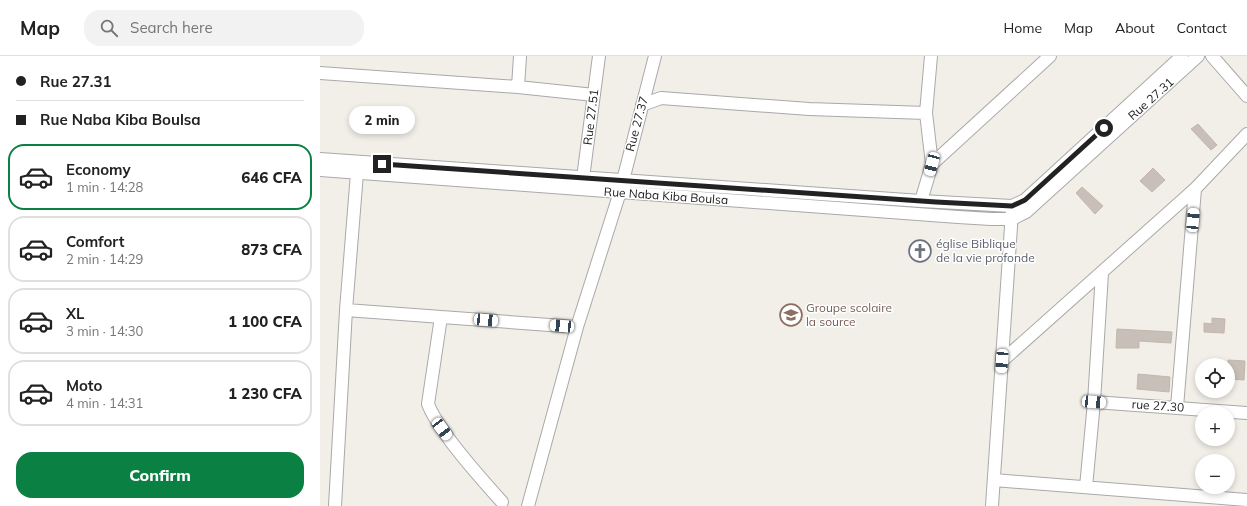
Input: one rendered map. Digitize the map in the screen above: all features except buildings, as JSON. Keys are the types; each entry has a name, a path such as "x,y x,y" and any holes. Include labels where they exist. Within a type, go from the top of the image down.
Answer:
{"street":[{"path":"518,87 520,56"},
{"name":"Rue 27.51","path":"583,178 598,56"},
{"name":"Rue 27.37","path":"528,506 577,327 621,186 646,88 656,56"},
{"path":"921,201 932,164 926,113 931,56"},
{"path":"932,164 1050,56"},
{"name":"Rue 27.31","path":"1012,212 1182,56"},
{"name":"Rue 27.31","path":"1012,212 1026,212 1198,56"},
{"path":"1212,56 1247,96"},
{"path":"320,73 518,87 594,95"},
{"path":"646,88 661,98"},
{"path":"642,105 661,98 808,109 926,113"},
{"path":"1002,361 1195,189 1247,134"},
{"name":"Rue Naba Kiba Boulsa","path":"320,159 583,178 621,186 991,219 1012,212"},
{"name":"Rue Naba Kiba Boulsa","path":"320,170 921,201 1012,212"},
{"path":"335,506 346,310 357,173"},
{"path":"1177,407 1195,189"},
{"path":"992,506 1012,212"},
{"path":"1086,487 1094,402 1102,273"},
{"path":"346,310 577,327"},
{"path":"441,317 428,404 432,414 464,458 502,502"},
{"name":"rue 27.30","path":"1094,402 1247,413"},
{"path":"994,480 1247,500"}],"place":[{"name":"église Biblique de la vie profonde","path":"920,251"},
{"name":"Groupe scolaire la source","path":"791,315"}],"route":[{"path":"382,164 993,206 1012,206 1025,200 1104,128"}]}
